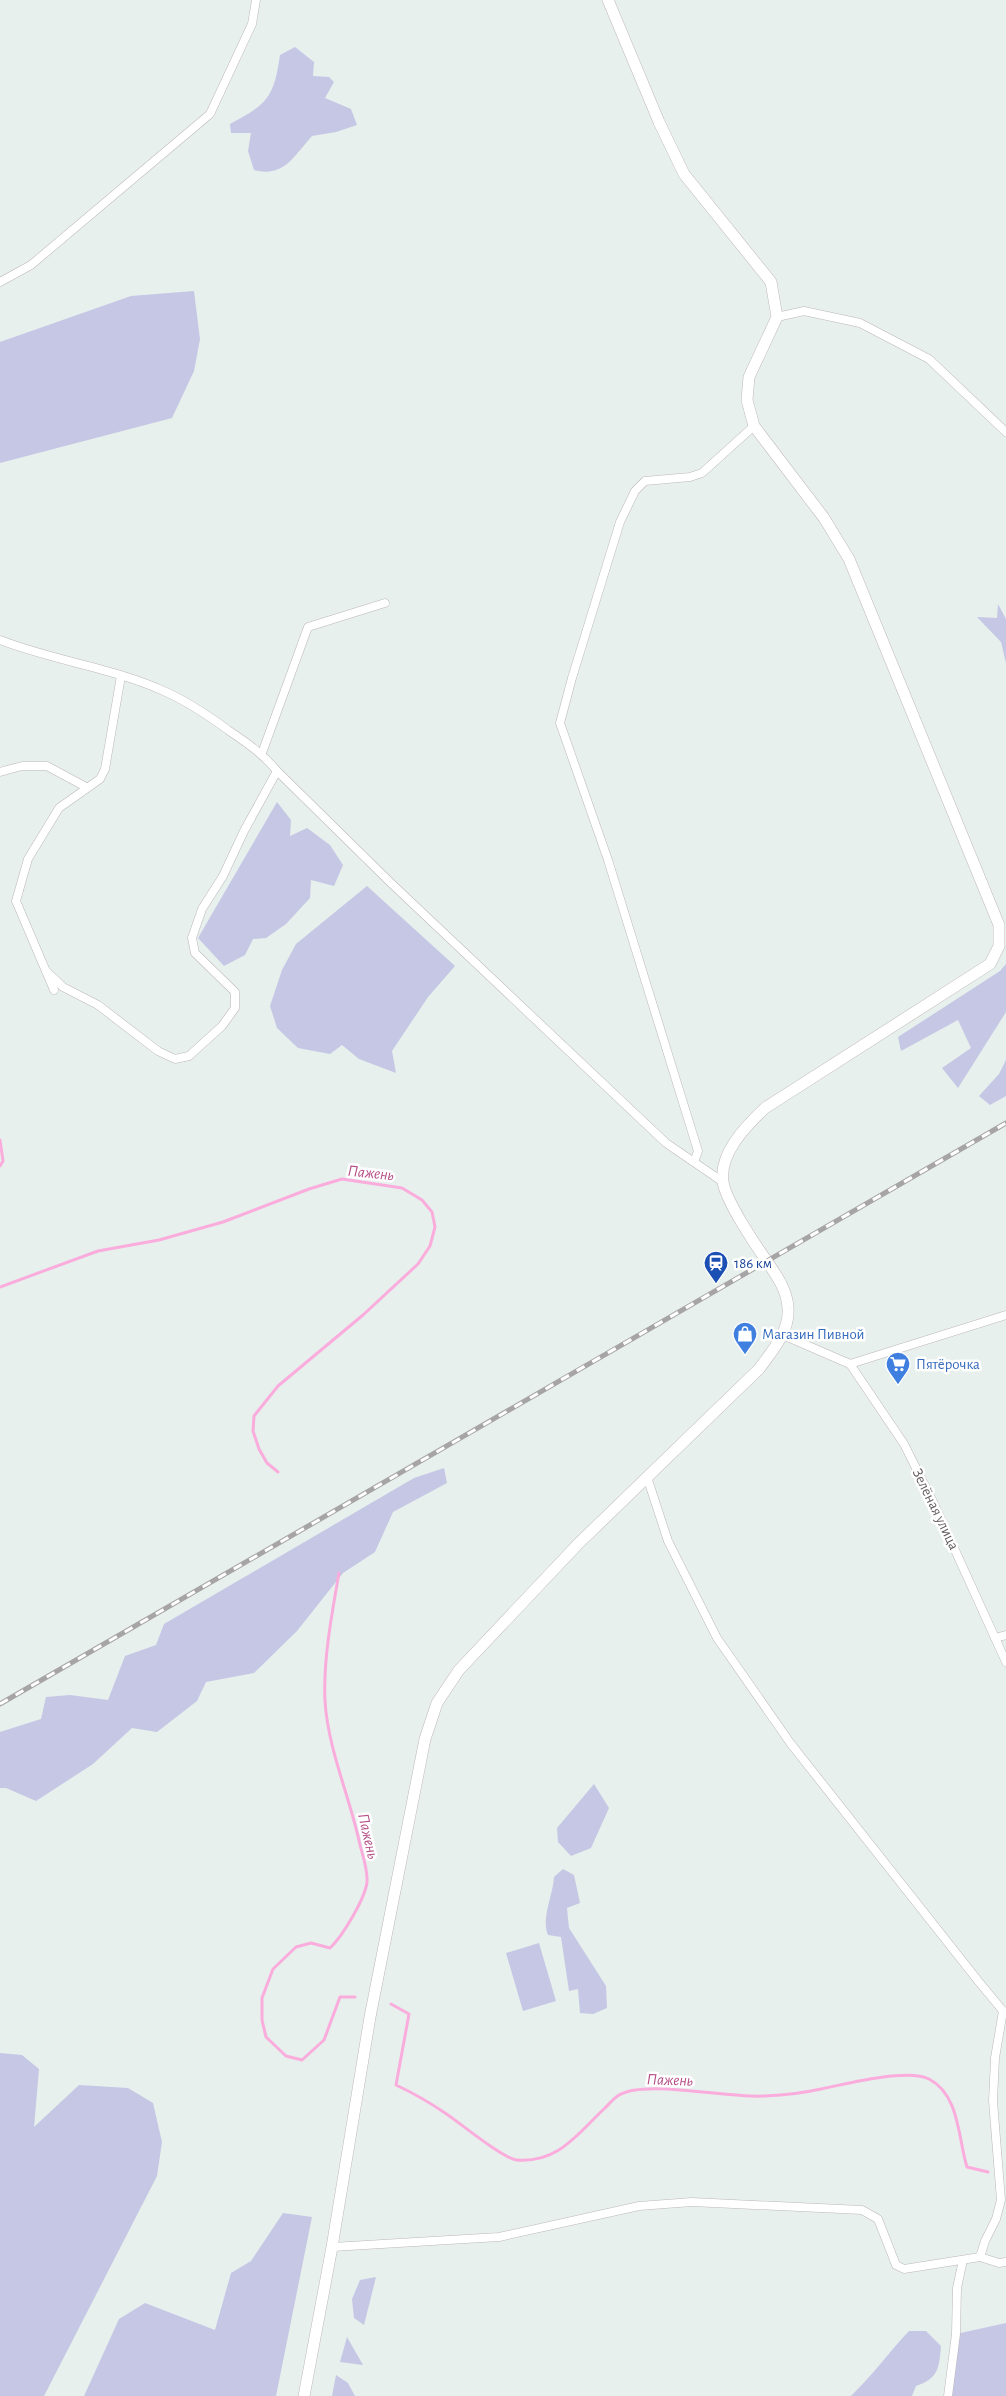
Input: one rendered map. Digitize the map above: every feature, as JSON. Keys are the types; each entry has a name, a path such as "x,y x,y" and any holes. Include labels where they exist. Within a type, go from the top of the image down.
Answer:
{"street":[{"path":"0,282 31,266 210,114 252,24 256,0"},
{"path":"304,2396 332,2247 376,1985 425,1739 437,1704 458,1670 493,1632 647,1477 759,1368 783,1335 789,1308 782,1284 733,1207 723,1182 727,1159 741,1131 765,1108 990,964 999,946 999,925 849,559 824,518 754,426 747,400 750,377 777,317 771,282 684,174 659,122 608,0"},
{"path":"777,317 804,311 860,323 929,359 1006,432"},
{"path":"694,1162 698,1151 608,860 560,723 620,522 635,491 645,481 690,477 702,473 754,426"},
{"path":"262,753 308,627 384,603"},
{"path":"0,640 35,653 121,676 166,692 210,717 262,753 277,771 392,884 666,1143 723,1182"},
{"path":"54,990 16,901 28,859 59,808 86,787 100,779 105,769 121,676"},
{"path":"0,772 22,766 47,766 86,787"},
{"path":"46,971 64,987 98,1005 158,1051 175,1059 189,1056 203,1045 234,1008 235,992 195,953 192,938 202,909 223,876 244,831 277,771"},
{"path":"783,1335 850,1364 1006,1315"},
{"name":"Зелёная улица","path":"850,1364 904,1444 934,1504 1006,1662"},
{"path":"647,1477 668,1541 717,1638 791,1744 1004,2011 995,2058 993,2101 1001,2200 996,2218 980,2257"},
{"path":"995,1638 1006,1635"},
{"path":"332,2247 499,2238 639,2206 692,2202 862,2210 878,2219 896,2265 904,2269 980,2257 999,2263 1006,2262"},
{"path":"948,2396 956,2334 957,2288 963,2260"}],"shaded area":[{"path":"295,47 314,62 313,76 329,77 334,82 325,98 351,109 357,125 336,132 312,136 294,158 281,168 264,172 254,170 248,151 251,133 231,133 230,124 253,111 267,98 275,81 280,55"},
{"path":"194,291 200,339 194,371 172,418 0,463 0,342 131,296"},
{"path":"998,604 1006,619 1006,663 1001,642 977,617 997,618"},
{"path":"277,802 291,820 290,836 307,828 330,845 343,865 334,886 311,880 310,898 286,924 266,938 253,939 245,955 224,966 198,938"},
{"path":"367,886 455,966 428,997 392,1051 396,1073 359,1059 342,1045 330,1054 298,1048 277,1028 270,1006 282,970 296,944"},
{"path":"1006,964 1006,1012 958,1088 942,1068 971,1048 958,1020 901,1051 898,1037 1000,971"},
{"path":"1006,1060 1006,1096 990,1105 979,1096 999,1074"},
{"path":"444,1468 447,1483 393,1512 375,1552 343,1573 297,1631 254,1673 206,1682 197,1701 157,1732 132,1728 93,1764 36,1801 6,1788 0,1788 0,1732 41,1719 46,1697 70,1695 108,1700 125,1656 156,1645 164,1624 414,1478"},
{"path":"594,1784 609,1808 591,1848 571,1856 558,1842 557,1828"},
{"path":"563,1869 574,1875 580,1903 567,1908 569,1928 606,1986 607,2008 593,2014 580,2013 578,1989 569,1991 561,1937 548,1935 546,1928 554,1877"},
{"path":"539,1943 556,2001 523,2011 506,1953"},
{"path":"0,2053 22,2055 39,2069 34,2127 79,2085 128,2088 153,2103 162,2142 157,2176 44,2396 0,2396"},
{"path":"283,2213 312,2217 276,2396 84,2396 119,2319 145,2303 215,2330 231,2273 251,2261"},
{"path":"376,2277 364,2325 354,2318 352,2299 360,2280"},
{"path":"1006,2323 1006,2396 948,2396 956,2334"},
{"path":"909,2331 926,2331 941,2346 938,2366 933,2376 916,2386 912,2396 851,2396 866,2380"},
{"path":"347,2337 363,2365 340,2362"},
{"path":"336,2375 348,2383 355,2396 332,2396"}],"waterway":[{"name":"Пажень","path":"0,1140 3,1161 0,1166"},
{"name":"Пажень","path":"0,1287 98,1251 159,1240 223,1222 309,1189 342,1179 402,1188 422,1200 432,1212 435,1227 430,1246 418,1264 363,1315 278,1386 254,1416 253,1431 259,1449 267,1463 278,1472"},
{"name":"Пажень","path":"339,1573 327,1653 325,1701 330,1737 356,1827 367,1873 367,1882 362,1898 352,1917 330,1948 311,1943 296,1947 273,1969 262,1998 262,2020 266,2037 286,2056 302,2060 324,2040 340,1997 355,1997"},
{"name":"Пажень","path":"391,2004 409,2014 396,2085 439,2109 502,2154 517,2160 532,2160 545,2157 556,2151 576,2136 615,2098 632,2091 668,2089 765,2096 800,2093 876,2078 906,2075 929,2079 939,2086 952,2106 967,2167 988,2172"}],"railway":[{"path":"0,1704 1006,1123"}],"place":[{"name":"186 км","path":"716,1284"},
{"name":"Магазин Пивной","path":"745,1355"},
{"name":"Пятёрочка","path":"898,1385"}]}
